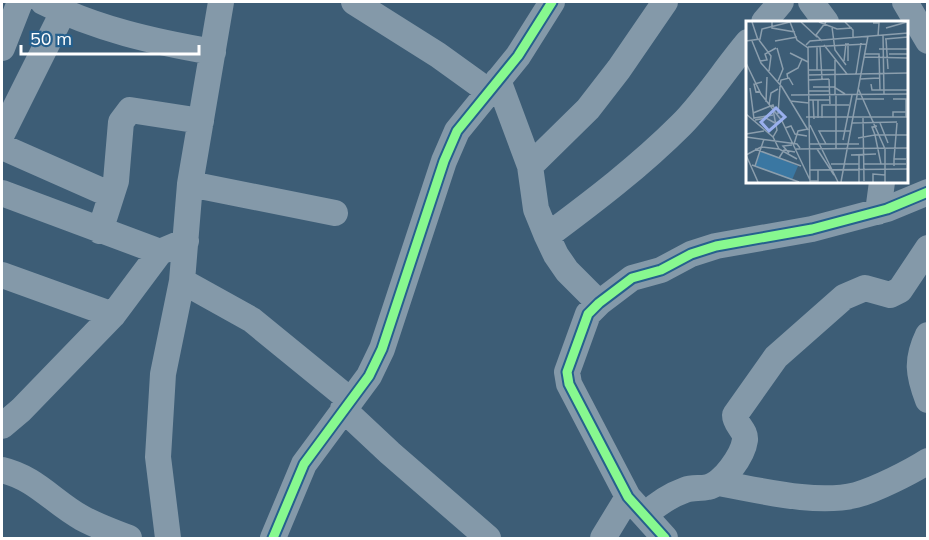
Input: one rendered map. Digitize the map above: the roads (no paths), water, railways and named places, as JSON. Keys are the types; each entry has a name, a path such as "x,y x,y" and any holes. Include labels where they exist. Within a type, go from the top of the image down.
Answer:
{"street":[{"path":"2,48 20,2"},
{"path":"168,538 158,457 163,374 182,281 190,184 221,2"},
{"path":"354,2 438,55 493,86 530,166 536,209 556,255 567,271 599,303"},
{"path":"273,538 304,464 369,376 382,349 444,160 458,131 518,56 552,2"},
{"path":"530,166 588,108 619,69 665,2"},
{"path":"765,21 781,2"},
{"path":"811,2 825,21"},
{"path":"905,2 927,41"},
{"path":"2,134 53,7 152,42 213,52"},
{"path":"547,236 628,174 683,123 746,43"},
{"path":"100,231 116,181 121,122 127,113 130,110 201,121"},
{"path":"2,147 111,195"},
{"path":"878,212 882,183"},
{"path":"190,184 335,213"},
{"path":"665,538 637,506 568,379 569,366 588,315 599,303 632,278 661,270 691,254 716,246 774,238 878,212 927,192"},
{"path":"2,193 160,252"},
{"path":"2,426 21,410 113,315 160,252 186,241"},
{"path":"603,538 637,506 695,486 707,488 718,483 728,473 745,440 745,435 736,422 735,415 776,357 828,310 853,292 865,288 880,293 894,294 900,290 927,248"},
{"path":"2,275 44,288 113,315"},
{"path":"182,281 252,320 347,404 390,453 488,538"},
{"path":"927,335 918,362 927,400"},
{"path":"718,483 814,498 856,495 914,470 927,461"},
{"path":"2,470 22,476 38,485 81,518 92,531 129,538"}]}
